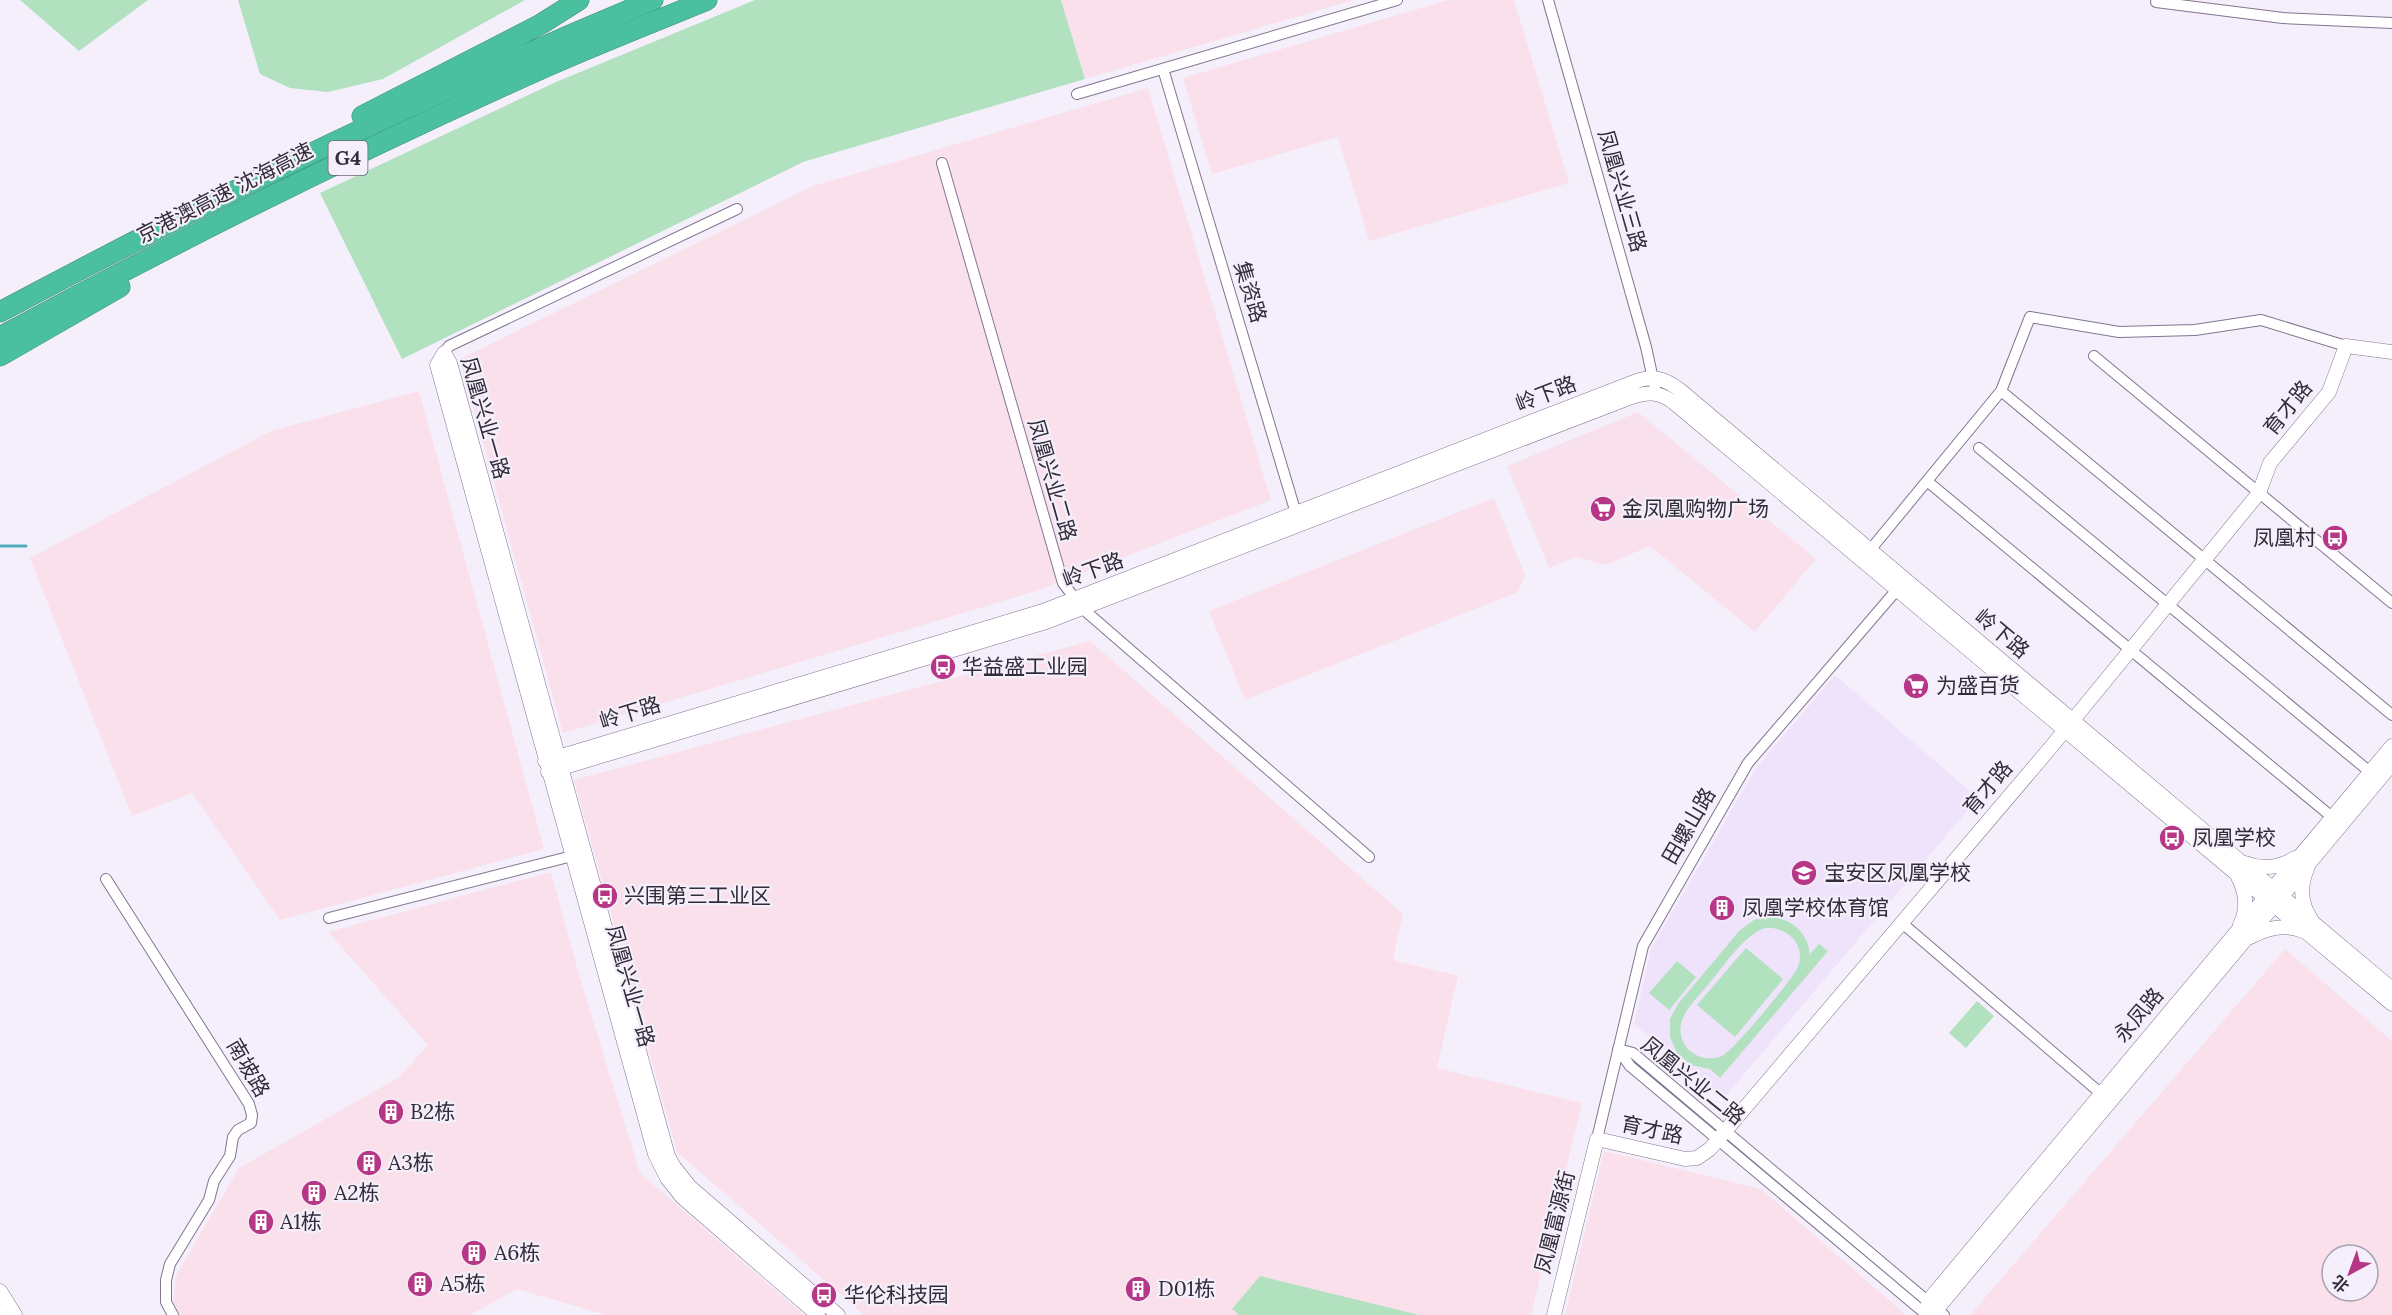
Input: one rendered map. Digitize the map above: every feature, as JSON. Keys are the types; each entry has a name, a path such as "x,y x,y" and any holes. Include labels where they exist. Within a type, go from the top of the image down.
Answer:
{"highway":[{"path":"230,194 303,146 541,24 579,0"},
{"name":"京港澳高速 沈海高速","path":"0,312 330,144 544,45 653,0"},
{"name":"京港澳高速 沈海高速","path":"0,337 91,288 336,164 549,65 707,0"},
{"path":"0,356 336,164"}],"street":[{"path":"1077,94 1397,0"},
{"name":"凤凰兴业三路","path":"1548,0 1656,393"},
{"path":"2156,2 2283,18 2392,23"},
{"name":"集资路","path":"1163,69 1298,520"},
{"name":"凤凰兴业二路","path":"942,163 1059,574 1079,604 1369,857"},
{"path":"444,353 449,346 737,209"},
{"path":"1866,555 2001,391 2030,317 2119,332 2195,330 2261,320 2346,346 2392,350"},
{"name":"育才路","path":"1597,1139 1692,1159 1708,1152 2068,725 2259,493 2270,464 2329,392 2346,346"},
{"name":"凤凰兴业一路","path":"444,353 437,365 578,855 670,1162 690,1186 838,1315"},
{"path":"2094,356 2392,603"},
{"name":"岭下路","path":"1298,520 1634,382 1653,377 1667,381 1901,585 2273,897 2314,931 2392,989"},
{"path":"2001,391 2392,715"},
{"name":"岭下路","path":"552,764 1043,611 1079,604 1298,520 1638,395 1656,393 1673,402 1866,555"},
{"path":"1979,448 2374,776"},
{"path":"1927,481 2337,821"},
{"name":"田螺山路","path":"1597,1139 1643,946 1748,763 1901,585"},
{"name":"永凤路","path":"1933,1312 2106,1097 2374,776 2392,746"},
{"name":"永凤路","path":"2374,776 2392,764"},
{"path":"2309,854 2302,891 2314,931 2276,927 2239,938 2245,899 2233,863 2270,867 2309,854"},
{"path":"329,918 578,855"},
{"name":"凤凰兴业一路","path":"578,855 655,1154 662,1170 682,1197 818,1315"},
{"name":"南坡路","path":"106,879 249,1104 252,1115 251,1123 238,1130 233,1137 230,1156 214,1181 209,1200 170,1264 166,1280 166,1302 173,1315"},
{"path":"1902,922 2106,1097"},
{"name":"岭下路","path":"2314,931 2392,1004"},
{"name":"凤凰兴业二路","path":"1618,1049 1633,1053 1722,1136 1933,1312"},
{"name":"凤凰富源街","path":"1554,1315 1597,1139"},
{"path":"0,1291 15,1315"}],"shaded area":[{"path":"1061,0 1354,0 1085,79"},
{"path":"1448,0 1514,0 1569,183 1369,241 1338,137 1212,174 1183,78"},
{"path":"1148,88 1271,500 1036,591 563,733 460,359 813,186"},
{"path":"419,391 544,849 280,920 192,793 132,816 30,558 271,431"},
{"name":"金凤凰购物广场","path":"1638,412 1711,472 1650,546 1606,565 1576,557 1549,568 1507,466"},
{"path":"1711,472 1816,559 1755,632 1650,546"},
{"path":"1494,498 1525,575 1518,592 1245,700 1209,611"},
{"path":"1090,641 1403,914 1393,960 1458,976 1437,1068 1582,1103 1531,1315 864,1315 677,1152 574,780"},
{"name":"宝安区凤凰学校","path":"1835,675 1978,798 1723,1099 1634,1024 1651,949 1756,768"},
{"path":"551,872 580,978 640,1173 804,1315 606,1315 517,1289 470,1315 181,1315 173,1301 177,1274 239,1168 398,1078 428,1045 328,932"},
{"path":"2285,949 2392,1041 2392,1315 1970,1315"},
{"path":"1604,1151 1761,1189 1906,1315 1565,1315"}],"green space":[{"path":"20,0 148,0 79,51"},
{"path":"238,0 525,0 383,79 328,92 290,88 260,74"},
{"path":"755,0 1061,0 1085,79 803,162 402,359 320,193 556,82"},
{"path":"1772,917 1788,922 1805,938 1810,954 1819,944 1828,951 1720,1078 1710,1069 1691,1065 1677,1053 1670,1037 1670,1019 1678,1004 1740,930 1754,920","holes":["1765,928 1773,928 1788,934 1798,945 1800,961 1797,969 1761,1016 1722,1056 1705,1058 1694,1054 1686,1046 1681,1033 1683,1018 1691,1004 1741,945 1757,932"]},
{"path":"1746,948 1783,979 1735,1037 1697,1005"},
{"path":"1677,961 1696,977 1669,1010 1649,993"},
{"path":"1977,1001 1994,1016 1966,1048 1949,1033"},
{"path":"1260,1276 1419,1315 1239,1315 1232,1309"}],"waterway":[{"path":"0,546 26,546"}],"place":[{"name":"金凤凰购物广场","path":"1603,509"},
{"name":"凤凰村","path":"2335,538"},
{"name":"华益盛工业园","path":"943,667"},
{"name":"为盛百货","path":"1916,686"},
{"name":"凤凰学校","path":"2172,838"},
{"name":"宝安区凤凰学校","path":"1804,873"},
{"name":"兴围第三工业区","path":"605,896"},
{"name":"凤凰学校体育馆","path":"1722,908"},
{"name":"B2栋","path":"391,1112"},
{"name":"A3栋","path":"369,1163"},
{"name":"A2栋","path":"314,1193"},
{"name":"A1栋","path":"261,1222"},
{"name":"A6栋","path":"474,1253"},
{"name":"A5栋","path":"420,1284"},
{"name":"D01栋","path":"1138,1289"},
{"name":"华伦科技园","path":"824,1295"}]}
